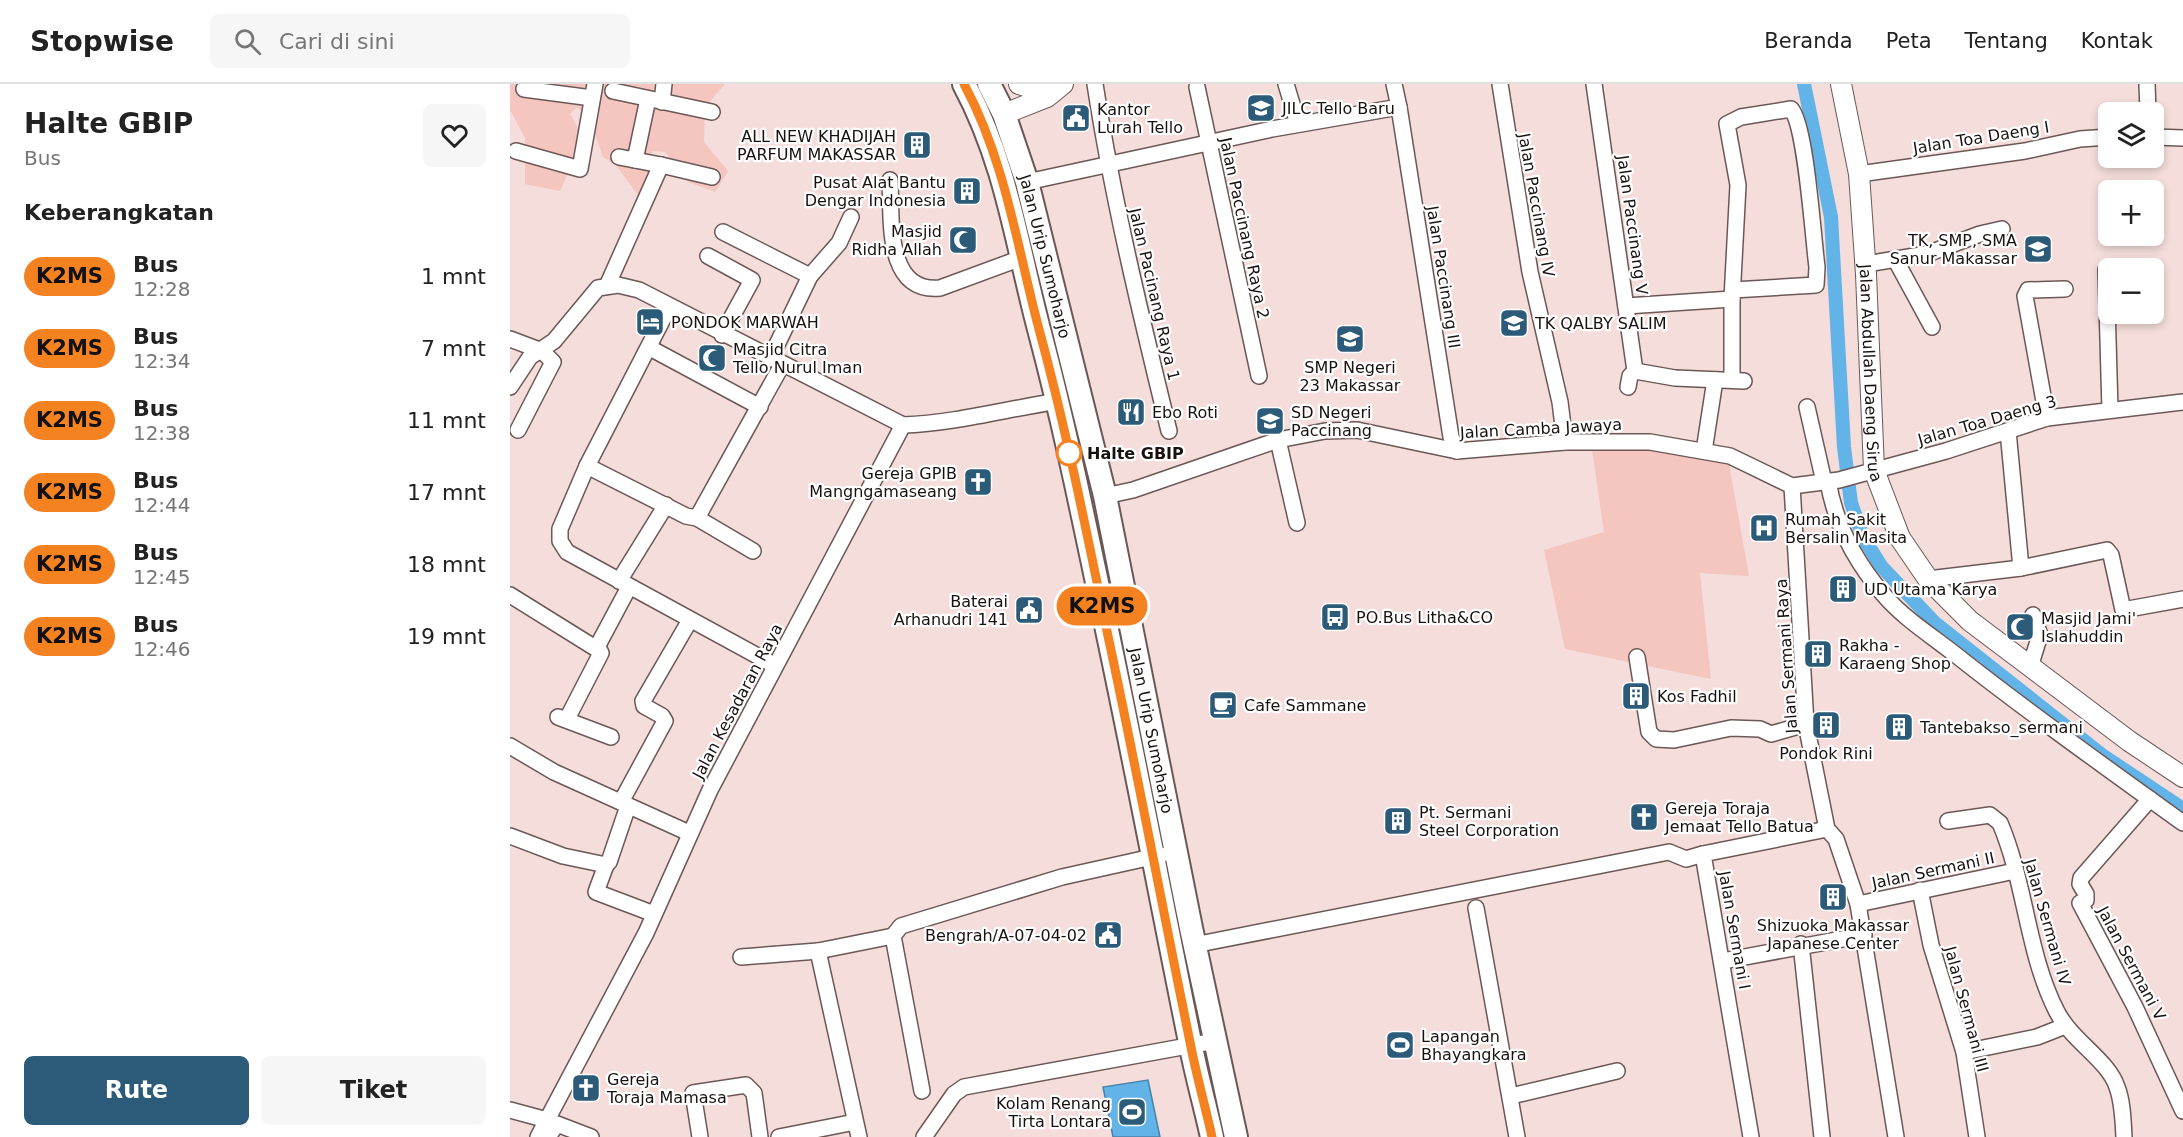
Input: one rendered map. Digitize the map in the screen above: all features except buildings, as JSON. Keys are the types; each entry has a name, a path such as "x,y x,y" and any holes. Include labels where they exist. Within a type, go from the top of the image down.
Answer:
{"highway":[{"name":"Jalan Urip Sumoharjo","path":"964,84 982,121 1005,186 1024,258 1033,308 1059,401 1125,714 1194,945 1236,1137"},
{"name":"Jalan Urip Sumoharjo","path":"989,84 1004,114 1028,182 1105,496 1128,620 1149,710 1190,1046 1212,1137"},
{"path":"982,121 1004,114"},
{"path":"1005,186 1028,182"},
{"path":"1106,624 1128,620"},
{"path":"1125,714 1149,710"}],"main road":[{"path":"1019,84 1028,87 1049,84"},
{"path":"1004,114 1037,102 1064,84"},
{"name":"Jalan Abdullah Daeng Sirua","path":"1841,84 1859,174 1866,264 1871,471 1900,538 1928,579 1970,621 2129,741 2183,777"}],"street":[{"path":"635,160 655,100 664,84"},
{"name":"Jalan Pacinang Raya 1","path":"1095,84 1108,165 1136,298 1169,430"},
{"path":"1286,84 1298,124"},
{"name":"Jalan Paccinang III","path":"1394,84 1451,437 1457,451"},
{"name":"Jalan Paccinang IV","path":"1500,84 1543,332 1560,402 1565,442"},
{"name":"Jalan Paccinang V","path":"1594,84 1635,371"},
{"path":"2147,84 2148,102"},
{"name":"Jalan Paccinang Raya 2","path":"1197,87 1259,376"},
{"path":"516,151 580,169 593,91 524,89"},
{"path":"613,91 712,112"},
{"path":"1028,182 1298,124 1399,107"},
{"path":"1626,306 1733,295 1816,285 1817,267 1803,149 1797,121 1791,109 1741,117 1727,124 1738,185 1733,295 1738,380 1675,378 1635,371 1630,376 1628,387"},
{"name":"Jalan Toa Daeng I","path":"1859,174 2025,151 2080,138 2098,137"},
{"path":"2164,137 2183,138"},
{"path":"619,157 712,177"},
{"path":"606,286 661,165"},
{"path":"890,180 893,253 901,267 917,285 927,289 940,288 1024,258"},
{"path":"697,518 760,407 810,276 839,243 851,217"},
{"path":"1866,264 1927,255 1980,234 2001,230"},
{"path":"723,232 810,276"},
{"path":"708,256 752,280 722,335"},
{"path":"1895,259 1932,327"},
{"path":"510,387 530,357 555,342 592,294 606,286 618,285 639,290 722,335 903,425 942,423 1015,407 1059,401"},
{"path":"2047,418 2025,296 2028,290 2065,289"},
{"path":"669,307 650,348 587,466 559,537 567,552 774,665"},
{"path":"2108,324 2110,410"},
{"path":"510,339 542,351 553,364 518,430"},
{"path":"650,348 760,407"},
{"path":"1704,451 1715,380"},
{"name":"Jalan Toa Daeng 3","path":"1871,471 2047,418 2183,402"},
{"path":"1807,407 1830,481 1832,507 1842,532 1884,596 1986,680 2090,758 2183,823"},
{"name":"Jalan Kesadaran Raya","path":"538,1137 654,914 689,833 774,665 903,425"},
{"name":"Jalan Camba Jawaya","path":"1105,496 1133,490 1278,440 1326,431 1357,430 1457,451 1565,442 1640,442 1704,451 1748,463 1792,486"},
{"path":"2008,431 2021,568"},
{"path":"1278,440 1297,523"},
{"path":"587,466 690,518 697,518 753,551"},
{"path":"1792,486 1830,481 1871,471"},
{"name":"Jalan Sermani Raya","path":"1792,486 1806,724 1827,829 1836,839 1858,904 1896,1137"},
{"path":"597,647 624,584 666,505"},
{"path":"1928,579 2021,568 2107,550 2111,555 2123,610 2183,599"},
{"path":"510,595 525,603 540,616 597,647 601,653 562,718 611,736"},
{"path":"2030,667 2040,635 2033,615"},
{"path":"654,914 596,892 609,862 624,804 665,721 662,716 644,706 643,701 690,620"},
{"path":"1637,657 1649,732 1656,739 1674,740 1731,728 1760,729 1771,734 1806,724"},
{"path":"510,746 554,772 689,833"},
{"name":"Jalan Sermani V","path":"2150,799 2081,878 2079,881 2086,894 2086,900 2080,903 2135,1007 2183,1111"},
{"name":"Jalan Sermani IV","path":"1948,821 1975,815 1994,816 2002,828 2048,994 2065,1026 2113,1078 2120,1096 2124,1137"},
{"name":"Jalan Sermani I","path":"1751,1137 1723,961 1703,854 1827,829"},
{"path":"510,836 563,856 606,865"},
{"path":"1194,945 1669,852 1686,859 1703,854"},
{"path":"741,957 818,951 892,936 901,926 926,917 1062,877 1165,854"},
{"name":"Jalan Sermani II","path":"1858,904 2015,871"},
{"name":"Jalan Sermani III","path":"1920,890 1932,945 1964,1052 1977,1137"},
{"path":"1476,908 1517,1137"},
{"path":"1723,961 1801,944 1864,935"},
{"path":"892,936 922,1091"},
{"path":"1801,944 1822,1137"},
{"path":"779,1137 857,1130 818,951"},
{"path":"1964,1052 2030,1039 2065,1026"},
{"path":"924,1137 937,1130 954,1094 964,1087 1215,1041"},
{"path":"1511,1096 1617,1071"},
{"path":"700,1137 693,1093 746,1085 754,1093 760,1137"},
{"path":"510,1110 547,1120"},
{"path":"548,1137 557,1124 591,1137"}],"shaded area":[{"path":"510,84 725,84 705,107 704,142 728,171 715,192 688,182 665,152 652,151 648,176 640,198 616,165 603,157 590,119 577,107 570,114 590,150 568,173 560,191 525,184 525,138 510,110"},
{"path":"1592,449 1671,450 1729,464 1749,576 1700,573 1711,679 1565,649 1544,550 1604,532"}],"water":[{"name":"Kolam Renang Tirta Lontara","path":"1148,1080 1160,1137 1113,1137 1103,1087"}],"waterway":[{"path":"1804,84 1831,217 1844,447 1851,503 1863,537 1881,566 1935,623 2102,755 2183,809"}],"bus line":[{"name":"K2MS","path":"964,84 982,121 1005,186 1024,258 1033,308 1059,401 1155,856 1190,1046 1212,1137"}],"place":[{"name":"JILC Tello Baru","path":"1261,108"},
{"name":"Kantor Lurah Tello","path":"1076,118"},
{"name":"ALL NEW KHADIJAH PARFUM MAKASSAR","path":"917,145"},
{"name":"Pusat Alat Bantu Dengar Indonesia","path":"967,191"},
{"name":"Masjid Ridha Allah","path":"963,240"},
{"name":"TK, SMP, SMA Sanur Makassar","path":"2038,249"},
{"name":"PONDOK MARWAH","path":"650,322"},
{"name":"TK QALBY SALIM","path":"1514,323"},
{"name":"SMP Negeri 23 Makassar","path":"1350,339"},
{"name":"Masjid Citra Tello Nurul Iman","path":"712,358"},
{"name":"Ebo Roti","path":"1131,412"},
{"name":"SD Negeri Paccinang","path":"1270,421"},
{"name":"Halte GBIP","path":"1069,453"},
{"name":"Gereja GPIB Mangngamaseang","path":"978,482"},
{"name":"Rumah Sakit Bersalin Masita","path":"1764,528"},
{"name":"UD Utama Karya","path":"1843,589"},
{"name":"Baterai Arhanudri 141","path":"1029,610"},
{"name":"PO.Bus Litha&CO","path":"1335,617"},
{"name":"Masjid Jami' Islahuddin","path":"2020,627"},
{"name":"Rakha - Karaeng Shop","path":"1818,654"},
{"name":"Kos Fadhil","path":"1636,696"},
{"name":"Cafe Sammane","path":"1223,705"},
{"name":"Pondok Rini","path":"1826,725"},
{"name":"Tantebakso_sermani","path":"1899,727"},
{"name":"Gereja Toraja Jemaat Tello Batua","path":"1644,817"},
{"name":"Pt. Sermani Steel Corporation","path":"1398,821"},
{"name":"Shizuoka Makassar Japanese Center","path":"1833,897"},
{"name":"Bengrah/A-07-04-02","path":"1108,935"},
{"name":"Lapangan Bhayangkara","path":"1400,1045"},
{"name":"Gereja Toraja Mamasa","path":"586,1088"},
{"name":"Kolam Renang Tirta Lontara","path":"1132,1112"}]}
